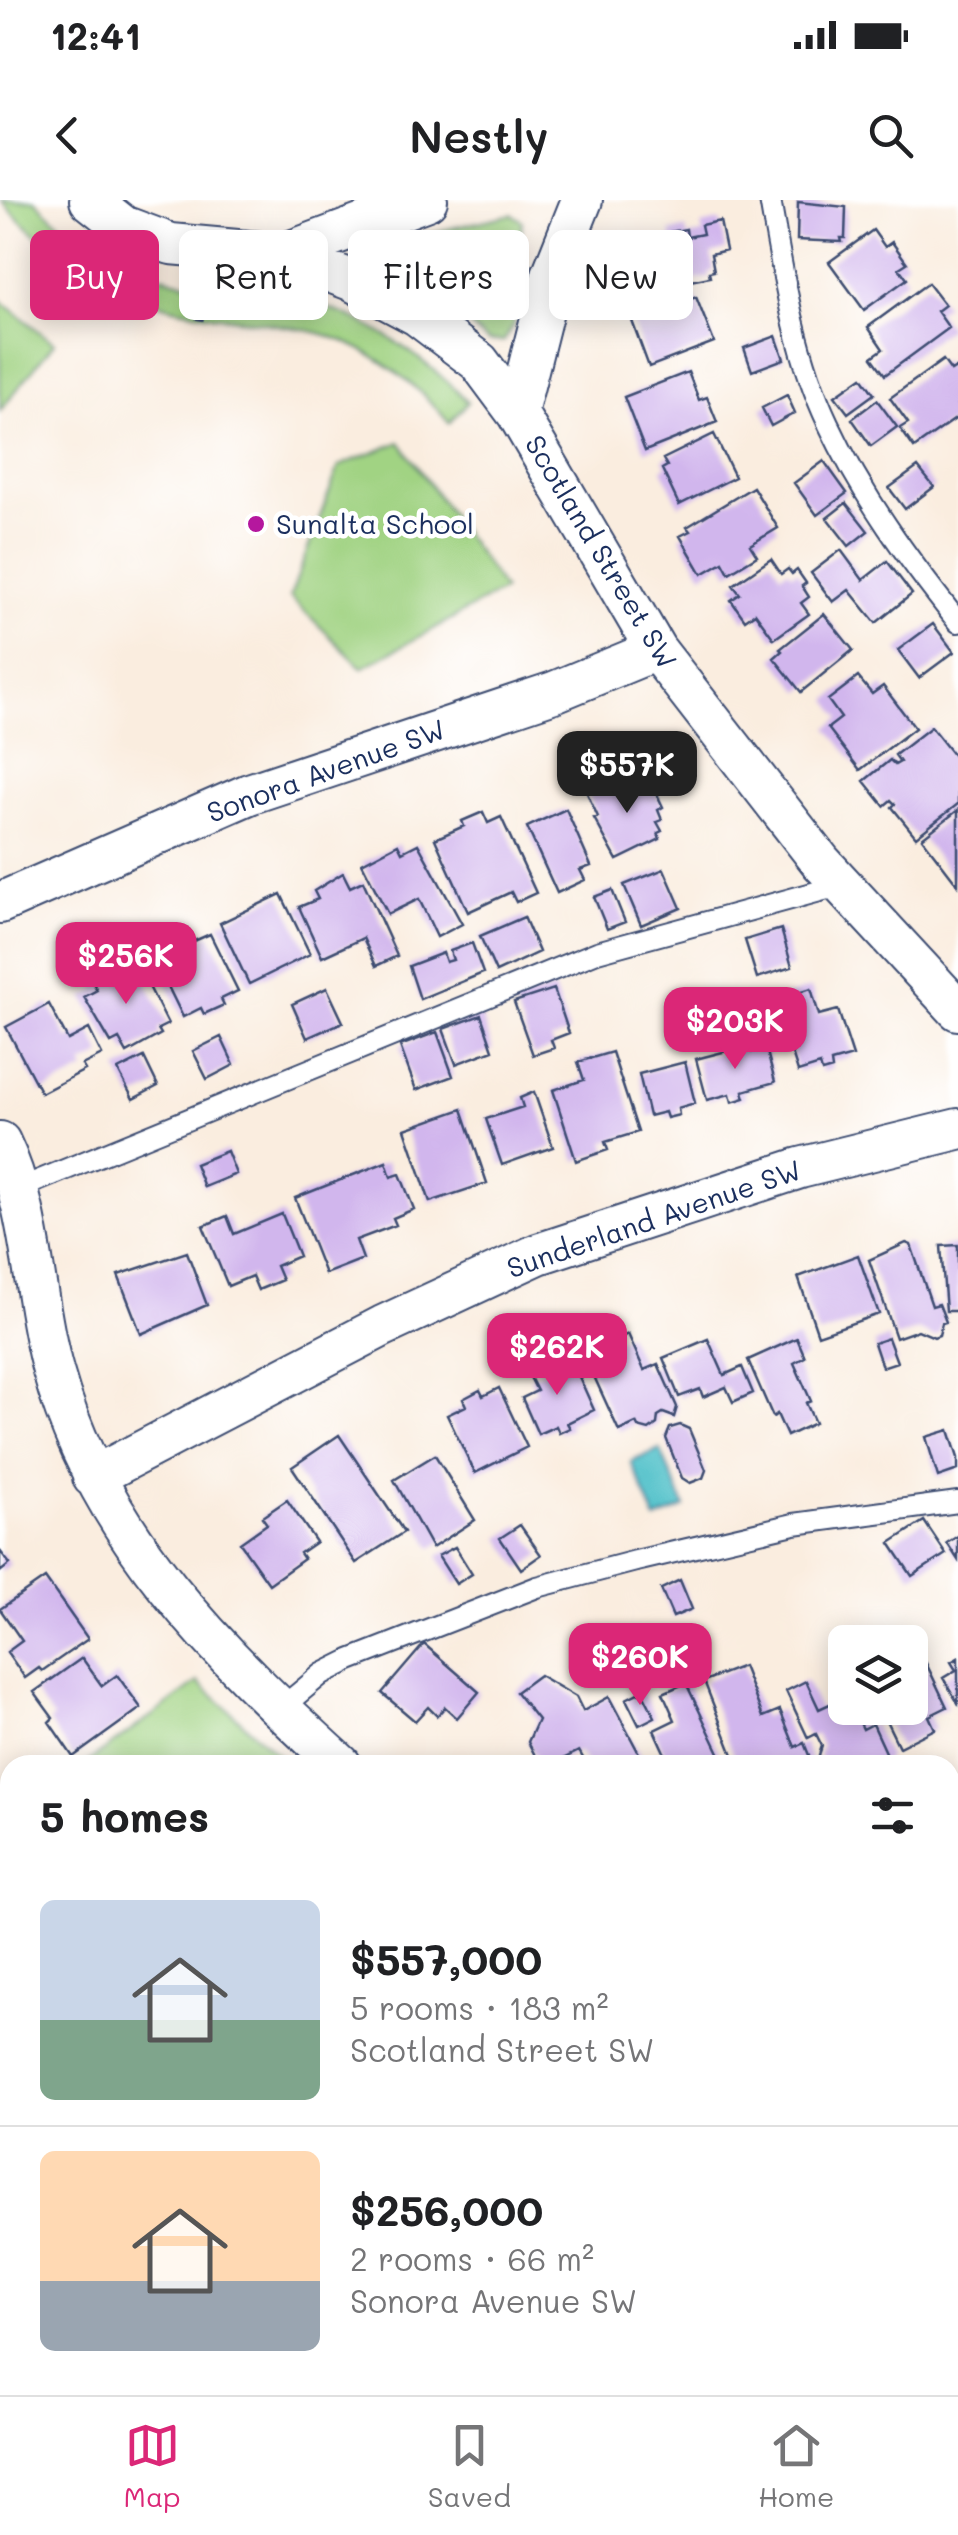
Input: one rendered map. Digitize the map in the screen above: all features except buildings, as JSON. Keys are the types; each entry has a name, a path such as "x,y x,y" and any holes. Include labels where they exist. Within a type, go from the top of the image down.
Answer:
{"street":[{"name":"Scotland Street SW","path":"90,200 123,226 179,245"},
{"path":"328,237 427,200"},
{"name":"Scotland Street SW","path":"517,413 552,275 582,200"},
{"name":"Scotland Street SW","path":"328,271 417,315 479,362 517,413 656,650 821,862 958,1010"},
{"name":"Sonora Avenue SW","path":"0,904 249,794 554,692 656,650"},
{"name":"Sunderland Avenue SW","path":"94,1476 383,1326 538,1254 800,1168 958,1129"},
{"path":"0,1142 18,1189 51,1365 64,1413 94,1476 160,1581 280,1709 329,1755"}],"lane":[{"path":"770,200 801,348 826,420 864,493 900,548 958,622"},
{"path":"18,1189 596,952 842,885"},
{"path":"280,1709 322,1674 350,1660 537,1587 794,1524 958,1502"}],"green space":[{"path":"1,200 35,200 68,230 31,230"},
{"path":"512,214 522,221 521,230 444,230"},
{"path":"159,275 179,281 179,309 159,303"},
{"path":"0,300 54,343 0,411"},
{"path":"328,309 337,312 379,331 417,356 468,402 449,423 394,370 360,349 326,335 247,320 328,320"},
{"path":"464,320 514,320 504,341 488,341"},
{"path":"400,442 504,590 362,668 290,597 339,466"},
{"path":"198,1682 278,1755 98,1755"}],"water":[{"path":"660,1449 685,1507 656,1520 631,1462"}],"place":[{"name":"Sunalta School","path":"256,524"}]}
